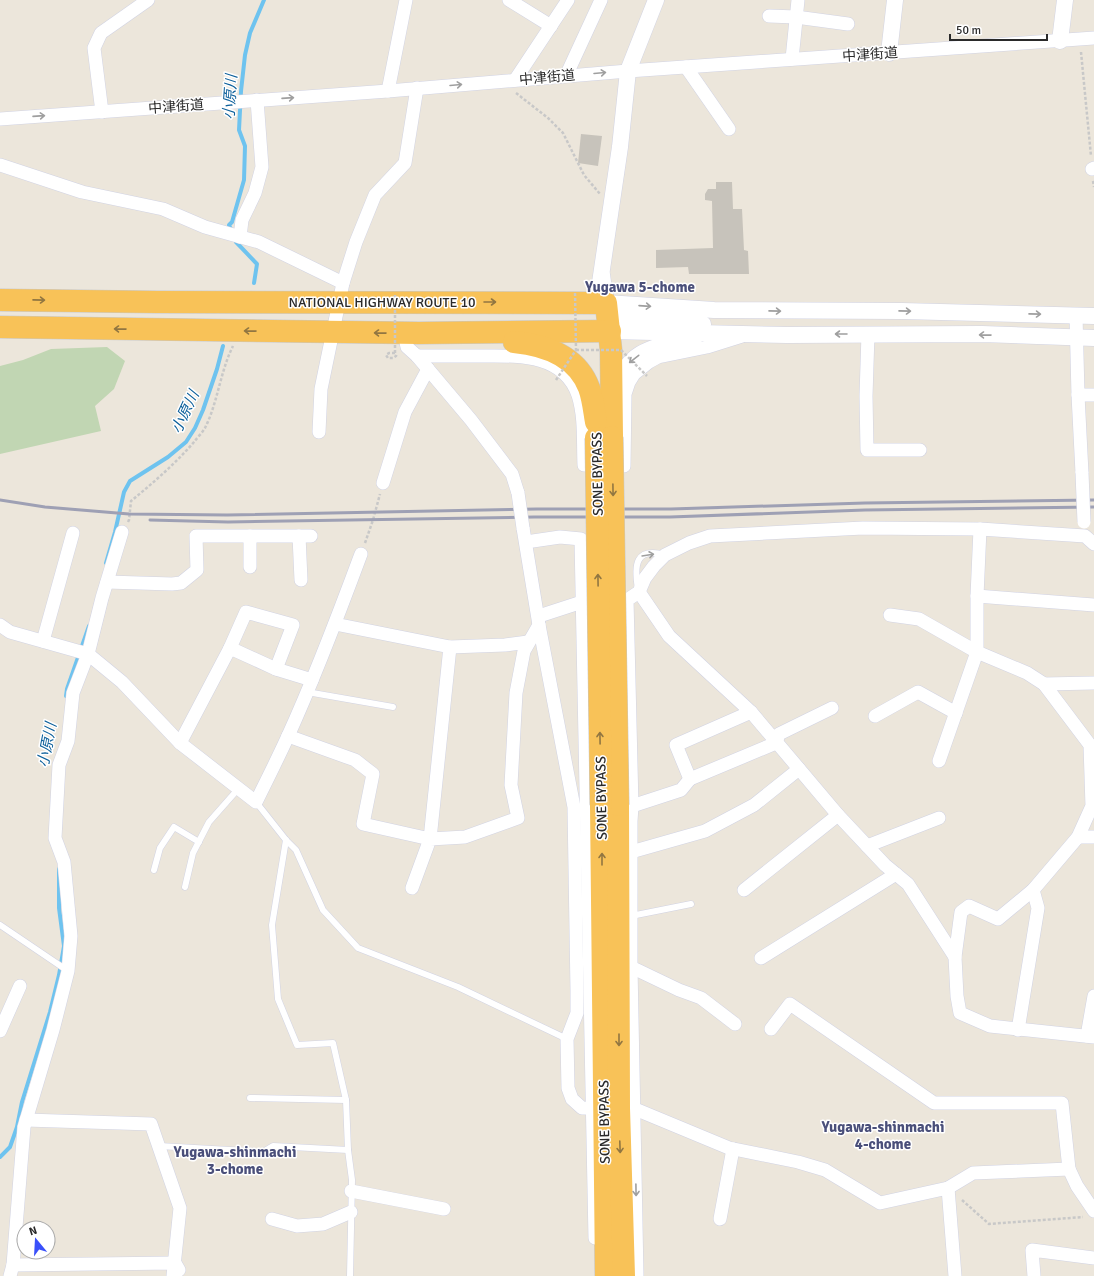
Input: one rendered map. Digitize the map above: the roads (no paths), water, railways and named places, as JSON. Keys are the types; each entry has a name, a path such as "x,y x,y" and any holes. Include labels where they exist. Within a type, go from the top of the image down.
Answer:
{"highway":[{"name":"NATIONAL HIGHWAY ROUTE 10","path":"0,300 157,302 580,318 603,317"},
{"name":"NATIONAL HIGHWAY ROUTE 10","path":"0,327 240,331 337,308 404,343"},
{"path":"404,343 603,317"},
{"name":"SONE BYPASS","path":"603,317 598,391 604,429 617,806 613,1108 606,1276"},
{"path":"404,343 527,343 546,347 560,354 576,367 589,387 593,402 604,429"},
{"name":"SONE BYPASS","path":"613,1108 624,1276"}],"street":[{"path":"102,112 94,48 101,33 135,4 148,0"},
{"path":"388,90 406,0"},
{"path":"509,0 551,26"},
{"path":"515,80 568,0"},
{"path":"566,76 601,0"},
{"path":"603,317 602,275 620,147 628,71 656,0"},
{"path":"792,59 798,0"},
{"path":"889,53 895,0"},
{"path":"1060,41 1065,0"},
{"path":"769,16 796,17 848,24"},
{"name":"中津街道","path":"0,119 253,101 628,71 1094,38"},
{"path":"686,67 728,129"},
{"path":"319,432 321,389 337,308 356,242 375,195 405,163 417,88"},
{"path":"240,237 242,220 255,193 262,167 253,101"},
{"path":"0,165 82,192 163,209 205,227 258,242 337,308"},
{"path":"603,317 714,310 902,311 1094,316"},
{"path":"288,736 354,760 373,774 363,824 430,839 465,837 518,818 511,785 516,693 524,651 539,621 582,602 627,600 639,592 645,578 665,555 710,536 863,528 980,529 1090,540 1084,522 1076,315"},
{"path":"603,317 617,316 678,321 766,334"},
{"path":"603,317 725,333 982,334 1094,338"},
{"path":"604,429 618,382 627,364 635,357 654,348 725,333"},
{"path":"417,356 515,356 538,359 549,363 558,368 568,377 578,394 582,416 584,465 624,466 625,394 629,382 634,374 648,362 658,357 707,347 750,334"},
{"path":"868,334 866,396 867,450 920,450"},
{"path":"404,343 417,356 471,420 512,474 518,493 539,621 574,807 577,1013 567,1040 568,1088 572,1099 582,1108 613,1108 733,1149 798,1162 825,1170 880,1203 948,1188 973,1173 1069,1169"},
{"path":"383,483 405,412 428,369"},
{"path":"1078,395 1094,395"},
{"path":"939,761 977,652 977,596 980,529"},
{"path":"122,532 88,654 73,693 68,742 59,765 56,796 55,838 64,862 71,936 68,971 53,1030 24,1127 11,1271 175,1263"},
{"path":"43,641 73,533"},
{"path":"107,582 181,583 197,570 196,536 305,536 301,580"},
{"path":"250,536 250,567"},
{"path":"526,542 560,537 581,539 582,602 613,1108 637,1276"},
{"path":"0,626 10,632 88,654 122,682 180,743 256,802 288,736 335,624 361,554"},
{"path":"639,592 669,636 751,712 838,815 885,865 908,884 955,956"},
{"path":"977,596 1094,605"},
{"path":"595,1276 613,1108 631,968 631,852 617,806 627,600"},
{"path":"180,743 230,648 246,612 293,625 276,669"},
{"path":"890,615 919,620 977,652 1027,673 1044,684 1092,745 1092,806 1078,837 1033,890 998,919 970,906 961,912 955,956 957,996 960,1013 990,1026 1090,1037 1094,996"},
{"path":"335,624 450,648 505,645 528,642"},
{"path":"230,648 309,686"},
{"path":"412,888 430,839 450,648"},
{"path":"1044,684 1094,683"},
{"path":"875,716 918,692 956,714"},
{"path":"617,806 681,790 690,780 776,743 779,734 832,708"},
{"path":"690,780 676,745 751,712"},
{"path":"631,852 705,831 754,805 799,769"},
{"path":"744,890 838,815"},
{"path":"867,846 939,818"},
{"path":"1078,837 1094,837"},
{"path":"761,958 896,874"},
{"path":"1018,1030 1038,908 1033,890"},
{"path":"631,968 679,990 701,998 735,1024"},
{"path":"0,1031 20,986"},
{"path":"771,1029 790,1004 934,1103 1062,1103 1069,1169 1091,1214"},
{"path":"26,1120 151,1124 180,1208 173,1276"},
{"path":"720,1219 733,1149"},
{"path":"948,1188 955,1276"},
{"path":"352,1191 444,1210"},
{"path":"272,1219 297,1226 323,1224 351,1212"},
{"path":"1034,1276 1032,1250 1094,1258"},
{"path":"175,1263 182,1276"}],"lane":[{"path":"309,686 393,707"},
{"path":"185,887 193,853 209,822 239,788"},
{"path":"256,802 286,840 296,850 323,910 358,948 458,987 567,1040"},
{"path":"154,870 160,848 174,827 199,842"},
{"path":"286,840 272,925 278,999 297,1045 333,1043 346,1100 348,1150 352,1180 350,1276"},
{"path":"631,916 691,904"},
{"path":"0,925 68,971"},
{"path":"250,1098 346,1100"},
{"path":"159,1146 263,1152 273,1146 348,1150"}],"waterway":[{"name":"小原川","path":"232,232 229,225 232,222 244,180 245,146 239,130 245,55 250,33 264,0"},
{"name":"小原川","path":"235,239 236,242 257,264 254,283"},
{"name":"小原川","path":"106,563 124,492 130,481 168,457 186,442 195,428 203,410 223,346"},
{"name":"小原川","path":"66,696 67,689 89,626"},
{"name":"小原川","path":"0,1157 10,1147 17,1127 22,1102 50,1012 59,975 64,946 59,908 59,869"}],"railway":[{"path":"0,500 45,507 129,514 227,515 537,509 671,509 865,503 1094,500"},
{"path":"150,520 228,522 534,517 670,517 865,510 1094,507"}],"district":[{"name":"Yugawa 5-chome","path":"640,287"},
{"name":"Yugawa-shinmachi 4-chome","path":"883,1136"},
{"name":"Yugawa-shinmachi 3-chome","path":"235,1160"}]}
